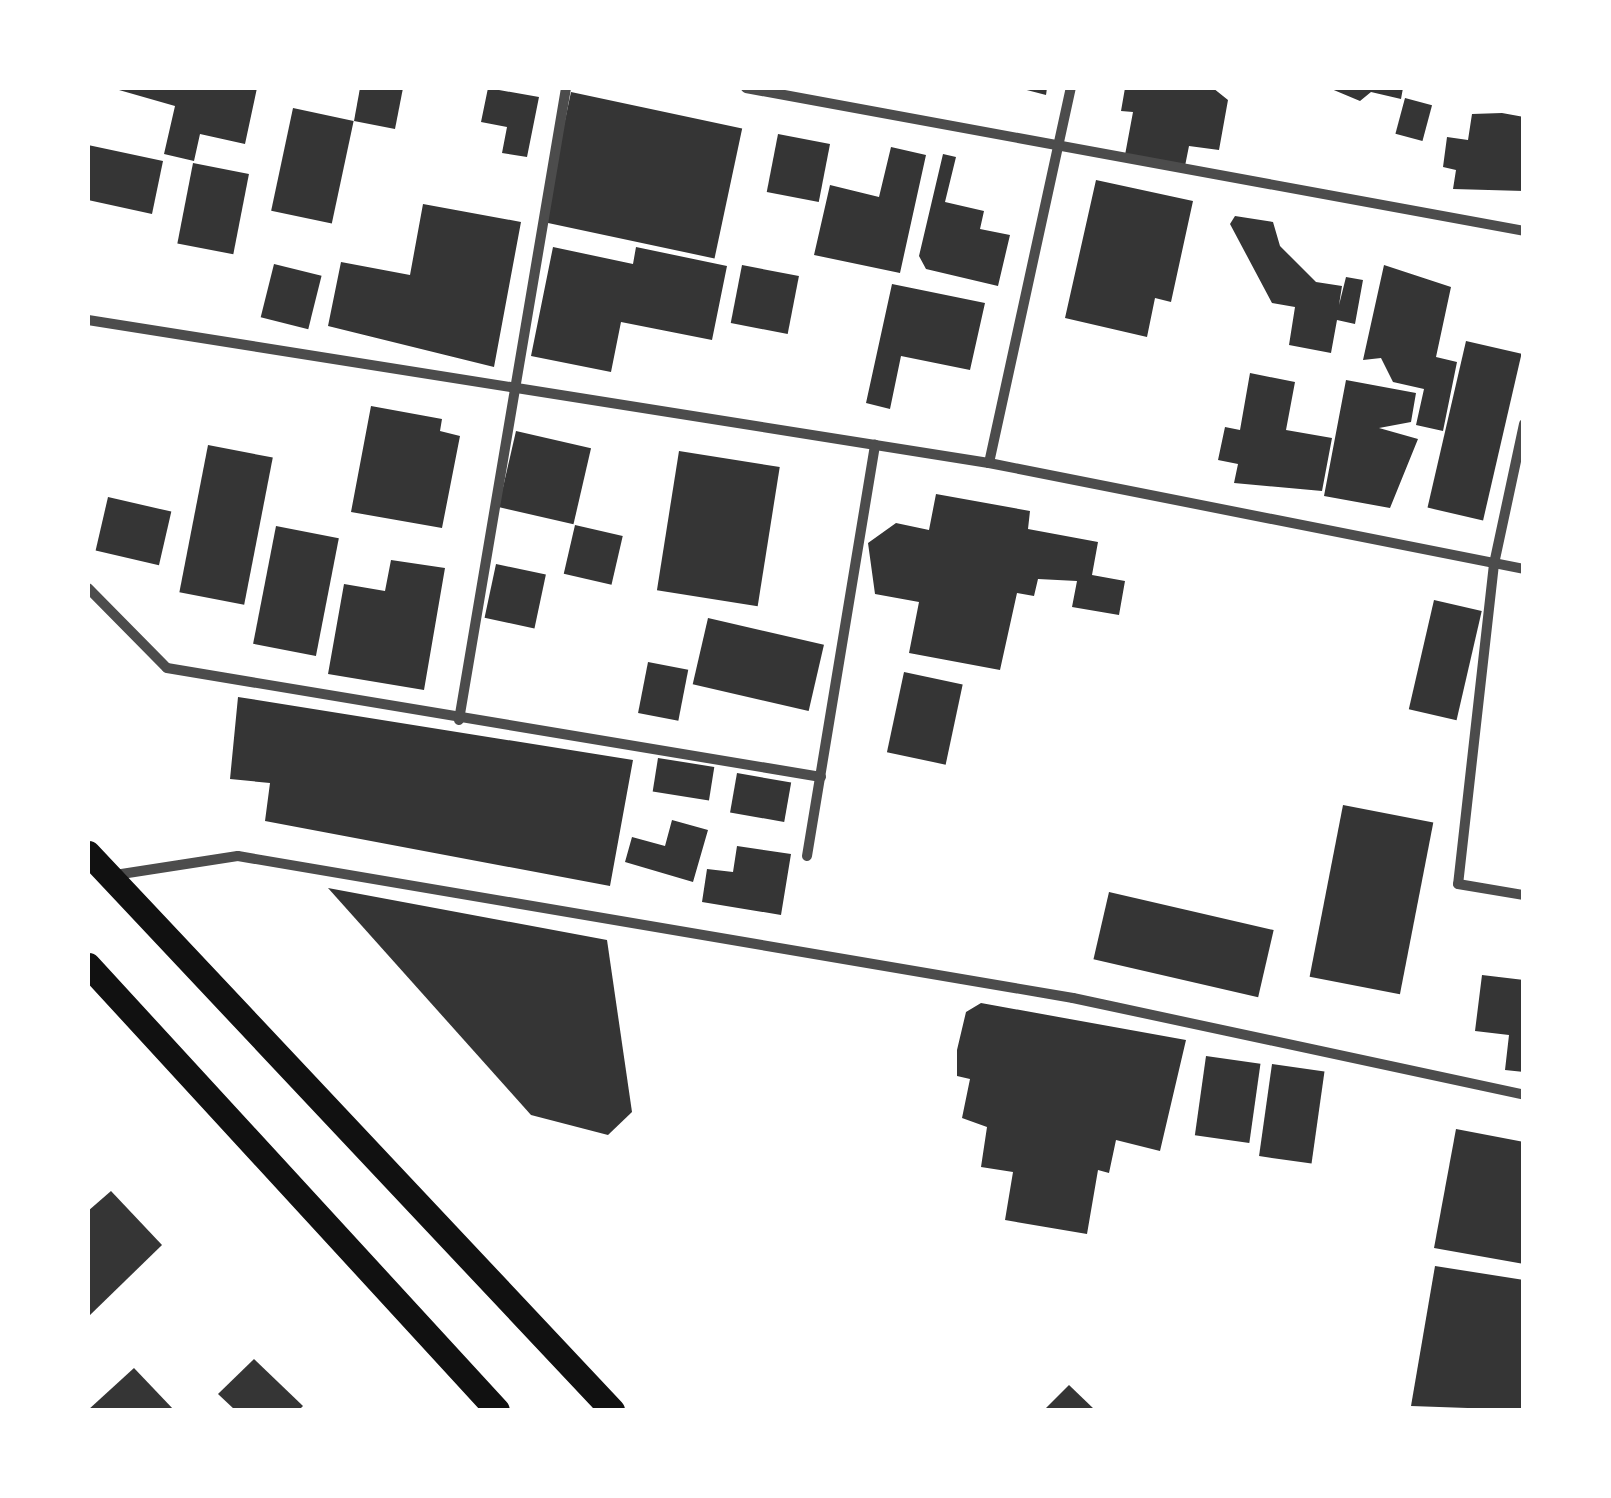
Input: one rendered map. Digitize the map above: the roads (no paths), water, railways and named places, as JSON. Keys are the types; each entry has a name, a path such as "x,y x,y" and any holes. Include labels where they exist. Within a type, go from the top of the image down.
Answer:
{"main road":[{"path":"88,853 612,1410"},
{"path":"88,965 497,1410"}],"street":[{"path":"459,720 510,387 566,88"},
{"path":"746,88 1524,232"},
{"path":"989,463 1072,88"},
{"path":"88,320 989,463 1524,569"},
{"path":"1524,424 1494,564 1458,884 1524,895"},
{"path":"807,856 875,445"},
{"path":"88,588 168,668 459,720 821,777"},
{"path":"109,876 238,856 1073,998 1524,1094"}]}
